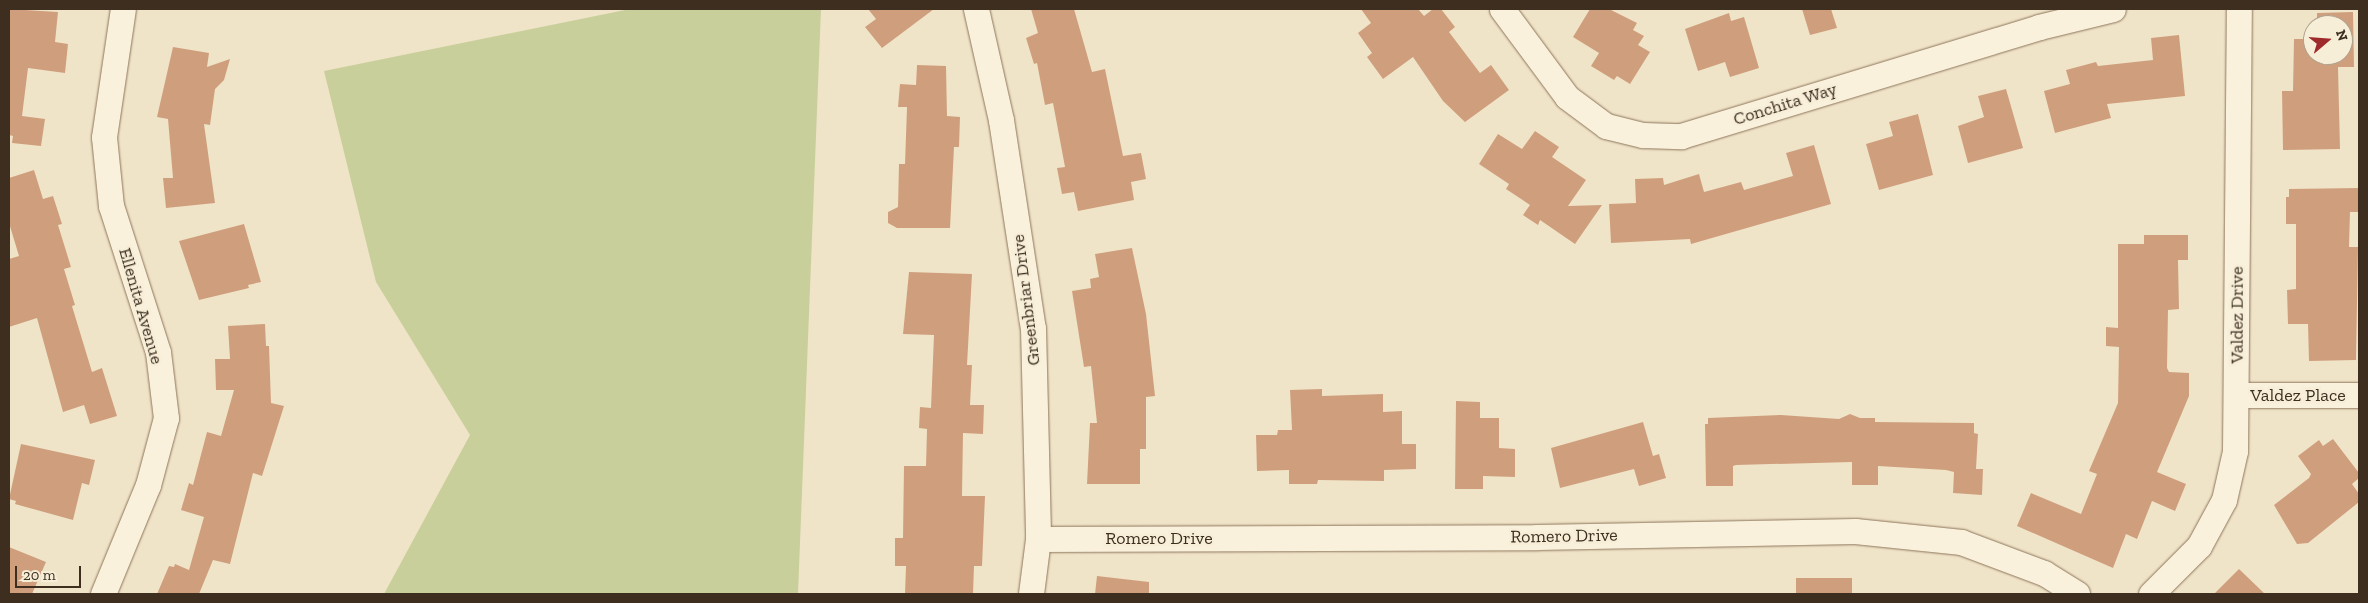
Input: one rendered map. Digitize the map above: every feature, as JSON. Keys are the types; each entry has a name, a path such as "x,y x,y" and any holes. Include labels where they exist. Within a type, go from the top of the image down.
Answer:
{"street":[{"name":"Ellenita Avenue","path":"103,594 148,485 166,418 158,352 111,206 104,138 123,9"},
{"name":"Greenbriar Drive","path":"976,9 1001,120 1033,328 1038,539 1031,594"},
{"name":"Conchita Way","path":"1502,9 1567,97 1575,103 1606,126 1643,135 1672,136 1691,133 2039,27 2113,9"},
{"name":"Valdez Drive","path":"2151,594 2199,546 2224,500 2235,451 2239,9"},
{"name":"Valdez Place","path":"2237,395 2359,395"},
{"name":"Romero Drive","path":"1038,539 1537,537 1855,531 1961,542 2044,573 2077,594"}],"green space":[{"path":"630,9 821,9 798,594 384,594 470,435 376,282 324,71"}],"building":[{"path":"9,9 58,12 55,42 68,44 65,73 28,68 22,116 45,119 41,146 12,143 13,136 9,135"},
{"path":"868,9 934,9 882,48 865,27 876,19"},
{"path":"1031,9 1074,9 1092,72 1105,69 1123,156 1141,153 1146,179 1131,182 1134,200 1078,211 1074,192 1062,194 1057,168 1065,167 1053,103 1045,105 1037,63 1034,64 1026,38 1038,33"},
{"path":"1361,9 1418,9 1424,16 1433,9 1441,9 1455,27 1449,32 1480,73 1491,65 1509,90 1465,122 1443,101 1413,57 1383,79 1367,57 1372,53 1358,33 1371,23"},
{"path":"1590,9 1609,9 1637,23 1633,30 1644,36 1638,45 1650,52 1630,84 1617,76 1614,80 1591,66 1599,53 1573,37"},
{"path":"1802,9 1831,9 1837,28 1810,35"},
{"path":"2353,12 2354,67 2338,67 2340,149 2283,150 2282,91 2293,91 2294,39 2303,39 2303,65 2353,65 2353,15 2317,15 2317,13"},
{"path":"1729,13 1731,21 1744,17 1759,68 1730,77 1725,62 1698,71 1685,29"},
{"path":"2179,35 2185,96 2107,104 2111,118 2055,133 2044,91 2070,84 2066,70 2096,62 2098,66 2153,60 2151,38"},
{"path":"173,47 209,53 207,67 230,59 224,80 215,89 210,125 204,124 215,203 166,208 163,178 173,178 168,119 157,117"},
{"path":"917,65 946,66 947,116 960,117 959,147 954,147 950,228 897,228 888,223 888,212 898,207 899,164 905,164 907,107 898,107 900,84 916,85"},
{"path":"2006,89 2023,148 1968,163 1958,126 1984,117 1978,96"},
{"path":"1918,114 1933,175 1879,190 1866,144 1893,136 1889,122"},
{"path":"1535,131 1559,147 1552,157 1586,180 1568,206 1602,205 1575,244 1540,220 1538,225 1523,215 1530,205 1506,189 1509,184 1479,164 1498,134 1522,149"},
{"path":"1814,145 1831,204 1691,244 1690,239 1611,243 1609,204 1636,203 1635,179 1663,178 1664,185 1699,174 1704,192 1741,182 1744,190 1793,176 1786,153"},
{"path":"34,170 43,199 53,196 62,224 58,225 71,267 64,269 75,305 72,306 92,372 102,368 117,416 90,424 84,405 63,412 37,318 9,327 9,259 19,256 9,223 9,178"},
{"path":"2359,188 2359,212 2350,212 2349,247 2358,247 2356,360 2309,361 2308,324 2288,324 2287,290 2296,289 2296,224 2286,224 2286,197 2289,197 2289,189"},
{"path":"244,224 261,282 248,285 249,288 199,300 179,241"},
{"path":"2144,235 2188,235 2188,260 2178,260 2179,309 2168,310 2167,368 2169,372 2189,373 2189,396 2157,472 2186,484 2175,511 2152,501 2137,539 2126,534 2113,568 2017,526 2031,493 2081,514 2097,474 2089,471 2118,403 2119,347 2106,346 2106,327 2118,328 2118,244 2144,244"},
{"path":"1132,248 1146,314 1155,396 1146,397 1146,449 1140,449 1140,484 1087,484 1090,423 1097,423 1091,366 1084,367 1072,291 1091,288 1090,279 1099,277 1095,254"},
{"path":"909,272 972,274 967,365 972,365 970,405 984,405 983,434 963,433 962,496 985,496 982,566 974,566 973,594 905,594 906,566 895,566 895,538 903,538 904,466 926,466 927,429 919,428 920,407 931,408 934,335 903,334"},
{"path":"265,324 266,346 269,346 271,403 284,406 262,476 253,473 230,564 213,560 199,594 157,594 169,566 174,567 175,564 189,570 204,517 181,510 189,483 193,485 207,432 221,436 234,390 216,390 215,359 230,359 228,326"},
{"path":"1322,389 1322,396 1383,394 1383,412 1402,411 1402,444 1416,444 1416,469 1384,470 1384,481 1318,480 1317,484 1289,484 1289,470 1257,471 1256,435 1277,435 1278,430 1292,430 1290,390"},
{"path":"1456,401 1480,402 1480,418 1499,418 1499,448 1515,449 1515,477 1483,476 1483,489 1455,489"},
{"path":"1850,414 1860,418 1875,418 1875,422 1974,423 1974,433 1978,434 1976,469 1983,469 1982,495 1953,493 1954,472 1946,470 1878,466 1878,485 1852,485 1852,462 1736,465 1733,466 1733,486 1706,486 1705,424 1708,424 1708,418 1781,415 1839,419"},
{"path":"1643,422 1653,456 1659,454 1666,478 1639,486 1634,469 1560,488 1551,448"},
{"path":"2333,439 2359,473 2359,478 2352,484 2359,494 2359,502 2308,543 2297,544 2274,505 2309,478 2311,474 2298,456 2319,440 2323,446"},
{"path":"21,444 95,460 89,485 82,483 73,520 15,504 16,501 9,499"},
{"path":"9,547 46,562 32,594 9,594"},
{"path":"2239,569 2265,594 2214,594"},
{"path":"1097,576 1149,582 1149,594 1095,594"},
{"path":"1796,578 1852,578 1852,594 1796,594"}]}
